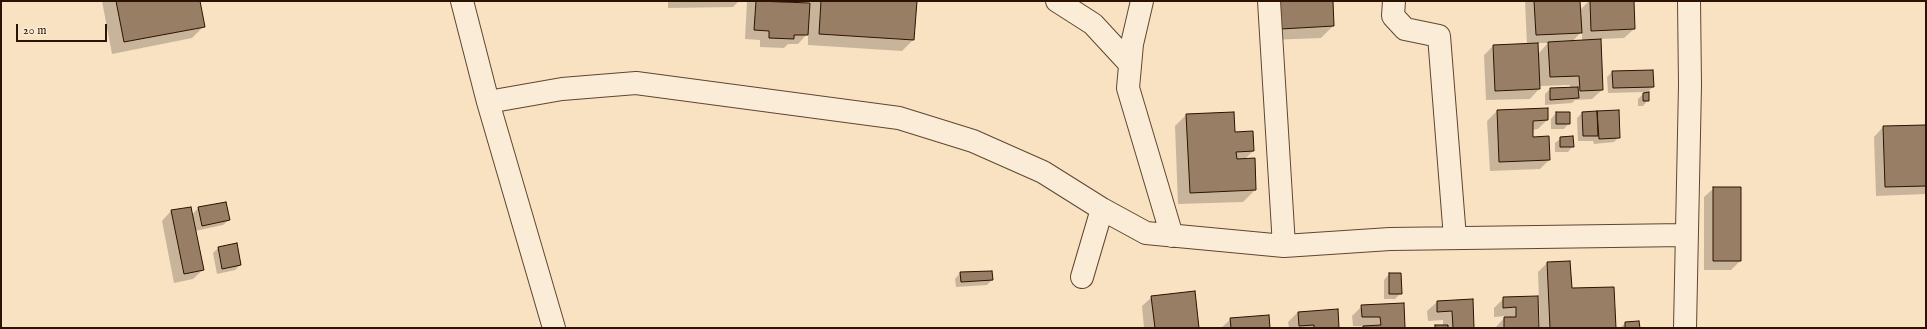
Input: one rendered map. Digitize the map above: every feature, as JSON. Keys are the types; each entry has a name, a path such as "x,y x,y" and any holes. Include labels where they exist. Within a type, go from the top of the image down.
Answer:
{"street":[{"path":"462,1 488,102 554,328"},
{"path":"1057,1 1093,24 1130,64"},
{"path":"1142,1 1132,44 1128,88 1172,236"},
{"path":"1269,1 1284,246"},
{"path":"1394,1 1393,16 1405,29 1439,36 1455,238"},
{"path":"1684,328 1690,85 1689,1"},
{"path":"488,102 562,89 636,83 899,118 973,141 1043,172 1102,209 1146,233 1172,236 1284,246 1390,239 1686,234"},
{"path":"1082,277 1102,209"}],"building":[{"path":"116,1 200,1 205,27 124,42"},
{"path":"756,1 810,3 808,35 794,35 794,39 769,38 769,31 754,30"},
{"path":"821,1 917,1 914,40 819,34"},
{"path":"1279,1 1333,1 1334,26 1281,29"},
{"path":"1534,1 1580,1 1582,33 1536,35"},
{"path":"1590,1 1634,1 1635,29 1591,31"},
{"path":"1601,39 1603,90 1580,91 1579,76 1550,77 1548,42"},
{"path":"1538,43 1540,89 1495,91 1493,45"},
{"path":"1653,70 1654,87 1613,88 1612,71"},
{"path":"1578,87 1579,98 1550,100 1550,88"},
{"path":"1649,92 1649,101 1643,101 1643,93"},
{"path":"1548,108 1548,120 1533,121 1533,137 1549,136 1550,160 1499,162 1497,110"},
{"path":"1619,110 1620,138 1599,139 1597,111"},
{"path":"1597,111 1598,136 1583,136 1582,112"},
{"path":"1234,112 1235,132 1253,131 1254,151 1236,152 1237,159 1255,158 1256,190 1190,193 1186,114"},
{"path":"1556,112 1570,112 1570,124 1556,124"},
{"path":"1926,125 1926,186 1885,187 1883,126"},
{"path":"1573,136 1574,147 1560,147 1560,137"},
{"path":"1713,187 1741,187 1741,261 1713,261"},
{"path":"226,202 230,220 202,226 198,207"},
{"path":"191,207 204,270 184,274 171,210"},
{"path":"237,243 241,265 222,269 218,247"},
{"path":"1570,261 1572,288 1614,287 1616,328 1550,328 1547,262"},
{"path":"992,271 993,280 961,282 960,272"},
{"path":"1389,273 1401,273 1402,294 1389,294"},
{"path":"1195,291 1199,328 1155,328 1151,296"},
{"path":"1538,296 1539,328 1504,328 1504,317 1516,317 1516,307 1503,308 1503,297"},
{"path":"1473,299 1474,328 1453,328 1452,311 1437,312 1437,301"},
{"path":"1404,303 1405,328 1363,328 1363,326 1381,325 1380,317 1362,317 1361,305"},
{"path":"1338,309 1339,328 1314,328 1314,325 1299,326 1298,312"},
{"path":"1269,315 1270,328 1231,328 1230,318"},
{"path":"1639,321 1640,328 1625,328 1625,322"},
{"path":"1435,325 1448,325 1448,328 1435,328"}]}
